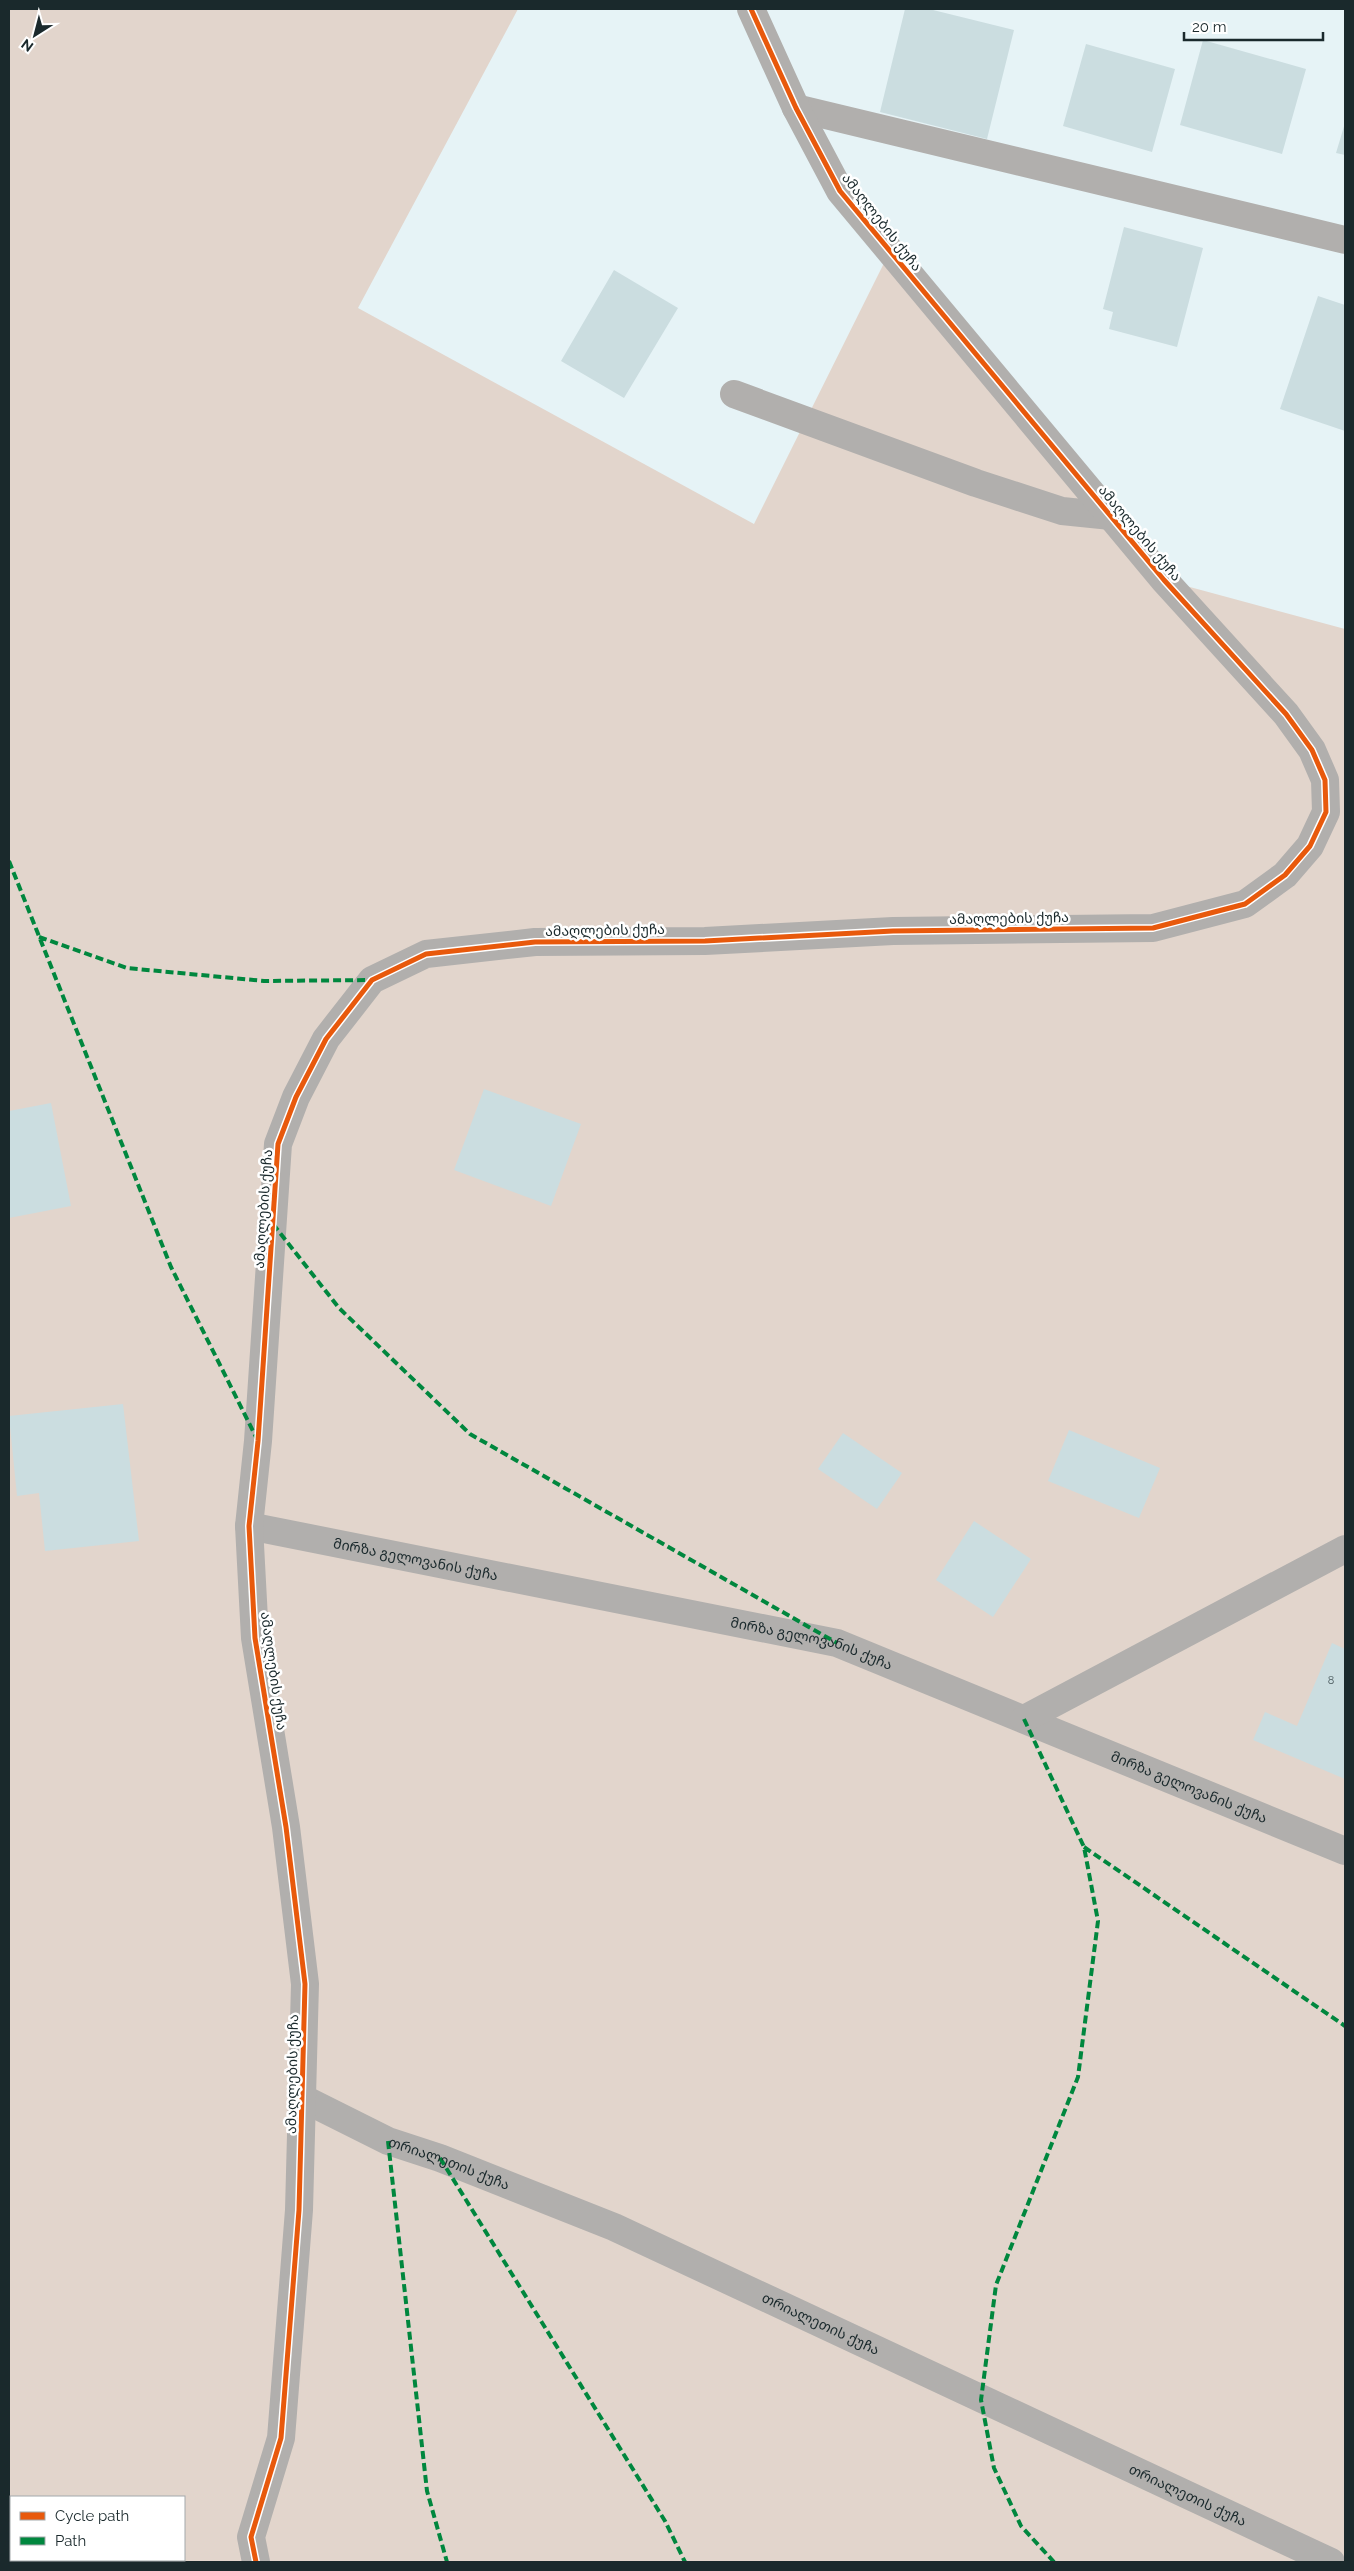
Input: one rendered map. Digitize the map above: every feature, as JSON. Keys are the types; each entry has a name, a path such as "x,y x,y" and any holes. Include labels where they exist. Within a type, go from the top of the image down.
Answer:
{"street":[{"name":"ამაღლების ქუჩა","path":"256,2562 251,2537 281,2438 299,2210 304,2099 305,1984 286,1827 255,1638 249,1526 258,1441 278,1144 296,1097 326,1039 372,980 426,954 535,942 706,941 893,930 1154,928 1245,904 1285,875 1336,814 1325,780 1312,750 1286,714 1164,580 840,191 796,108 751,9"},
{"path":"796,108 1345,240"},
{"path":"734,394 976,483 1062,512 1111,516"},
{"name":"მირზა გელოვანის ქუჩა","path":"249,1526 837,1643 1345,1850"},
{"path":"1024,1719 1345,1549"},
{"name":"თრიალეთის ქუჩა","path":"304,2099 388,2141 440,2158 614,2227 1330,2562"}],"shaded area":[{"path":"9,9 518,9 358,308 754,524 890,251 1164,580 1345,629 1345,2562 9,2562"}],"building":[{"path":"905,9 929,9 1014,30 987,139 880,112"},
{"path":"1203,40 1306,69 1282,154 1180,125"},
{"path":"1086,44 1175,69 1152,152 1063,126"},
{"path":"1345,123 1345,155 1336,153"},
{"path":"1124,227 1203,248 1177,347 1109,329 1113,312 1103,309"},
{"path":"614,270 678,308 624,398 561,361"},
{"path":"1318,296 1345,305 1345,431 1280,409"},
{"path":"484,1089 581,1124 551,1206 454,1170"},
{"path":"51,1103 71,1206 9,1218 9,1111"},
{"path":"123,1404 139,1541 45,1551 39,1493 17,1496 9,1416"},
{"path":"1069,1430 1160,1468 1139,1518 1048,1481"},
{"path":"843,1433 902,1473 877,1509 818,1469"},
{"path":"974,1521 1031,1559 993,1617 936,1580"},
{"path":"1332,1643 1345,1649 1345,1779 1253,1740 1265,1712 1297,1726"}],"marked path":[{"path":"9,861 171,1267 257,1439"},
{"path":"39,937 127,968 264,981 372,980"},
{"path":"273,1224 339,1308 470,1434 837,1643"},
{"path":"1024,1719 1084,1847 1098,1921 1078,2077 996,2285 981,2400 994,2468 1021,2526 1054,2562"},
{"path":"1084,1847 1345,2026"},
{"path":"388,2141 427,2491 447,2562"},
{"path":"440,2158 665,2521 685,2562"}],"cycle path":[{"path":"256,2562 251,2537 281,2438 299,2210 305,1984 286,1827 255,1638 249,1526 258,1441 278,1144 296,1097 326,1039 372,980 426,954 535,942 705,941 893,931 1153,928 1245,904 1285,875 1310,846 1326,812 1325,780 1312,750 1286,714 1164,580 840,191 796,108 751,9"}]}
